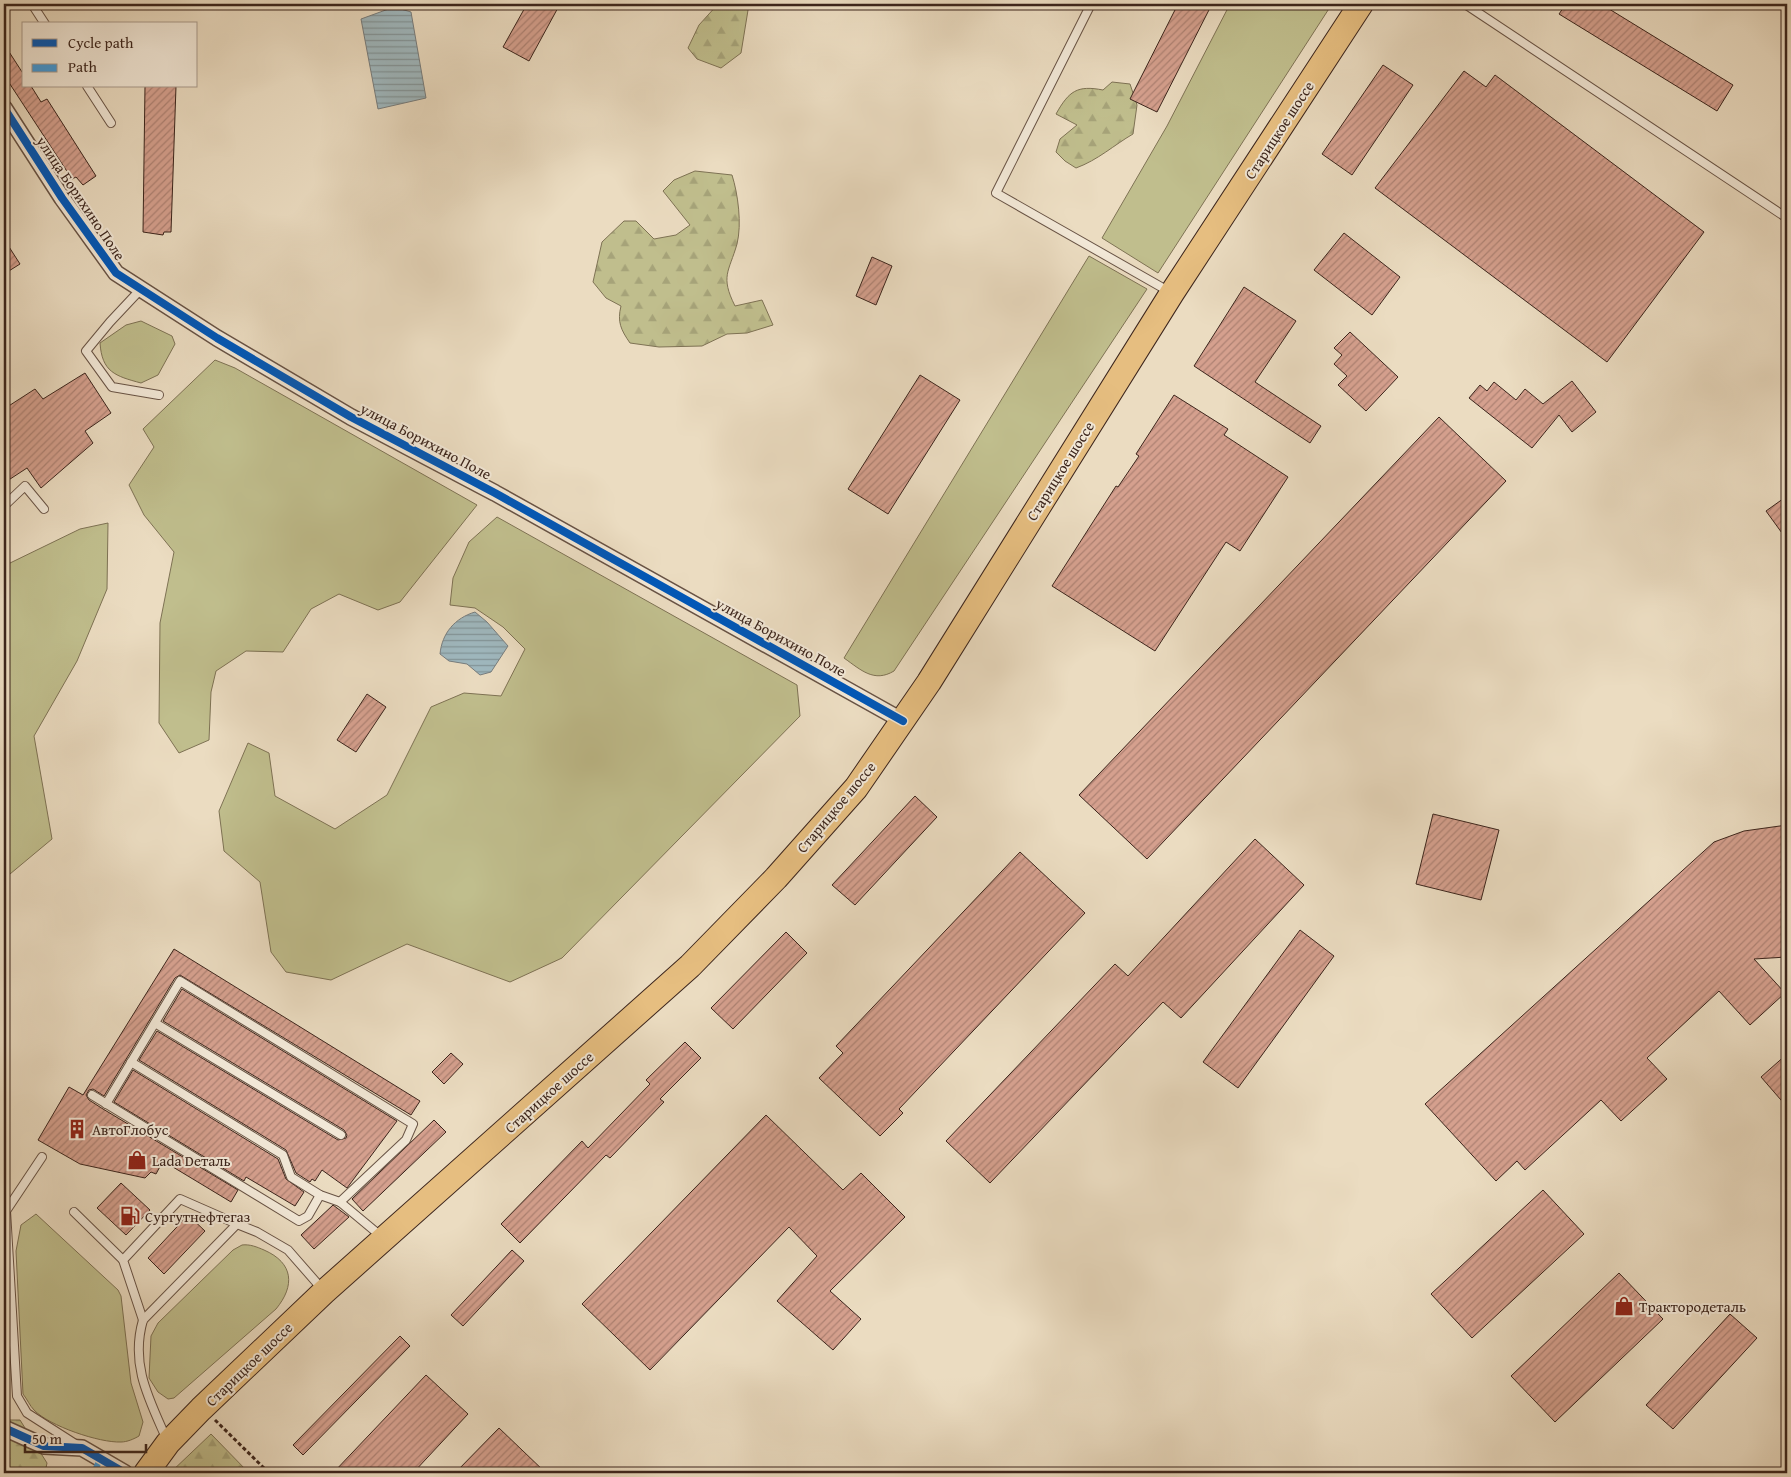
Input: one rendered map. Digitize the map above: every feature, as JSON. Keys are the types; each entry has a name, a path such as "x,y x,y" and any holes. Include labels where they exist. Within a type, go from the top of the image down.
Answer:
{"main road":[{"name":"Старицкое шоссе","path":"146,1473 168,1443 201,1409 324,1292 690,966 776,878 856,788 903,721 1172,293 1361,4"}],"street":[{"name":"улица Борихино Поле","path":"6,115 116,273 217,338 351,417 495,493 903,721"},
{"path":"4,1428 44,1446 82,1448 125,1473"}],"lane":[{"path":"32,4 44,22"},
{"path":"1092,4 996,192 1172,293"},
{"path":"1465,4 1787,218"},
{"path":"88,88 111,123"},
{"path":"142,290 110,322 86,351 112,387 159,395"},
{"path":"4,506 25,486 44,509"},
{"path":"106,1104 180,981 413,1124 406,1140 340,1202"},
{"path":"155,1023 341,1135"},
{"path":"131,1062 283,1155 291,1177 320,1195 340,1202 384,1239"},
{"path":"92,1095 299,1220 308,1216 320,1195"},
{"path":"42,1156 6,1211 17,1396 27,1413 82,1448"},
{"path":"123,1260 180,1199 257,1232 288,1250 324,1292"},
{"path":"74,1212 123,1260 143,1320"},
{"path":"168,1443 147,1392 140,1365 137,1340 143,1320 237,1224"}],"path":[{"path":"201,1409 226,1430 269,1473"}],"green space":[{"path":"718,4 749,4 741,53 721,68 697,59 688,48 699,25"},
{"path":"1230,4 1332,4 1158,273 1102,238 1167,126"},
{"path":"1112,82 1130,84 1137,105 1133,134 1099,157 1076,168 1056,152 1060,139 1077,125 1056,114 1065,100 1075,91 1087,88 1103,90"},
{"path":"695,171 732,175 738,200 739,227 737,244 727,274 730,296 735,306 762,300 773,325 747,333 727,334 702,346 659,347 630,343 621,326 619,317 621,306 606,298 593,282 602,242 624,221 636,221 654,239 676,235 690,225 663,191 674,180"},
{"path":"1089,256 1147,289 894,671 880,676 862,671 844,658"},
{"path":"141,321 172,336 175,344 158,375 141,383 117,375 107,367 101,353 100,343 126,325"},
{"path":"215,360 235,368 477,505 400,602 378,610 339,594 311,609 283,652 246,651 216,671 211,692 209,740 179,753 159,723 160,623 174,552 144,515 129,485 154,447 143,429"},
{"path":"497,517 797,685 800,716 562,958 510,982 407,944 331,980 286,972 271,952 260,882 224,851 219,811 248,743 269,753 275,796 335,829 387,795 431,707 464,693 501,696 525,649 503,627 475,608 450,605 453,578 469,542"},
{"path":"108,523 107,589 77,661 34,736 52,839 4,879 4,568 8,564 80,529"},
{"path":"36,1214 118,1290 121,1296 131,1383 143,1422 139,1436 133,1439 123,1442 112,1442 75,1432 41,1416 34,1410 23,1394 16,1251 21,1225"},
{"path":"242,1245 251,1245 261,1249 274,1255 281,1261 286,1268 288,1276 286,1292 276,1309 174,1398 168,1399 158,1392 149,1378 151,1336 158,1323 233,1250"},
{"path":"4,1420 20,1420 47,1463 45,1473 4,1473"},
{"path":"211,1434 249,1473 170,1473"}],"water":[{"path":"394,7 411,12 426,98 378,109 361,19"},
{"path":"475,612 487,622 508,646 491,672 480,675 467,664 449,661 440,654 441,646 451,627 461,618"}],"building":[{"path":"527,4 560,4 529,61 503,47"},
{"path":"1178,4 1212,4 1157,112 1130,99"},
{"path":"1566,4 1601,4 1733,85 1717,111 1559,14"},
{"path":"4,44 22,72 22,88 32,88 41,102 47,99 96,176 83,185 76,177 72,179 4,75"},
{"path":"1383,65 1413,85 1352,175 1322,154"},
{"path":"1464,71 1486,87 1495,75 1704,232 1607,362 1375,188"},
{"path":"145,88 176,88 171,232 164,232 163,235 143,232"},
{"path":"1344,233 1400,277 1372,315 1314,270"},
{"path":"4,239 20,264 4,274"},
{"path":"872,257 892,266 876,305 856,296"},
{"path":"1244,287 1296,321 1255,382 1321,426 1310,443 1194,366"},
{"path":"1350,332 1398,377 1366,411 1338,385 1347,376 1334,364 1342,355 1334,348"},
{"path":"85,373 111,413 85,431 93,443 41,488 27,468 4,483 4,409 35,389 43,399"},
{"path":"920,375 960,400 888,514 848,489"},
{"path":"1572,381 1596,412 1572,432 1559,415 1532,448 1469,398 1480,385 1487,391 1494,382 1516,400 1525,389 1543,404"},
{"path":"1174,395 1228,429 1224,435 1288,477 1240,551 1226,542 1155,651 1052,586 1116,486 1118,487 1139,456 1136,454"},
{"path":"1439,417 1506,481 1147,859 1079,795"},
{"path":"1787,496 1787,540 1766,511"},
{"path":"367,694 386,707 356,752 337,740"},
{"path":"915,796 937,817 855,905 832,885"},
{"path":"1433,814 1499,830 1481,900 1416,884"},
{"path":"1787,825 1787,957 1754,959 1785,993 1750,1025 1719,991 1647,1058 1667,1079 1621,1121 1601,1100 1525,1170 1517,1161 1496,1181 1425,1104 1714,842 1744,831"},
{"path":"1255,839 1304,885 1181,1018 1163,1002 990,1183 946,1141 1115,964 1128,976"},
{"path":"1020,852 1085,913 899,1109 903,1113 880,1136 819,1078 843,1053 836,1046"},
{"path":"1300,930 1334,956 1238,1088 1203,1062"},
{"path":"786,932 807,953 733,1029 711,1008"},
{"path":"174,949 420,1101 411,1115 180,975 175,978 104,1096 93,1089 89,1090 86,1095 89,1100 103,1109 238,1190 231,1202 163,1161 156,1174 151,1172 145,1178 80,1164 38,1140 69,1087 83,1095"},
{"path":"182,989 397,1121 347,1188 322,1170 315,1181 312,1179 310,1182 296,1173 286,1150 139,1060 157,1031 338,1140 346,1138 347,1135 344,1130 163,1021"},
{"path":"685,1042 701,1058 660,1099 664,1102 610,1158 606,1155 520,1243 501,1224 582,1141 588,1148 650,1084 646,1080"},
{"path":"451,1053 463,1064 444,1084 432,1072"},
{"path":"1787,1054 1787,1107 1761,1077"},
{"path":"133,1070 278,1159 286,1179 304,1192 295,1206 246,1177 244,1181 114,1102"},
{"path":"766,1115 843,1190 861,1173 905,1217 830,1291 861,1319 833,1350 777,1301 817,1256 789,1227 650,1370 582,1304"},
{"path":"434,1120 446,1132 363,1211 352,1199"},
{"path":"121,1183 150,1210 126,1235 97,1208"},
{"path":"1543,1190 1584,1234 1472,1338 1431,1294"},
{"path":"333,1205 349,1217 314,1249 301,1235"},
{"path":"188,1215 205,1231 164,1274 148,1258"},
{"path":"512,1250 524,1261 463,1326 451,1315"},
{"path":"1619,1273 1663,1319 1555,1422 1511,1376"},
{"path":"1730,1314 1757,1338 1673,1429 1646,1405"},
{"path":"400,1336 410,1346 303,1455 293,1445"},
{"path":"426,1375 468,1414 413,1473 333,1473"},
{"path":"499,1428 546,1473 455,1473"}],"marked path":[{"path":"94,1473 100,1459"}],"cycle path":[{"path":"4,108 62,198 116,273 217,338 351,417 495,493 903,721"},
{"path":"4,1428 44,1446 82,1448 125,1473"}],"place":[{"name":"АвтоГлобус","path":"77,1129"},
{"name":"Lada Dеталь","path":"137,1160"},
{"name":"Сургутнефтегаз","path":"130,1216"},
{"name":"Трактородеталь","path":"1624,1306"}]}
